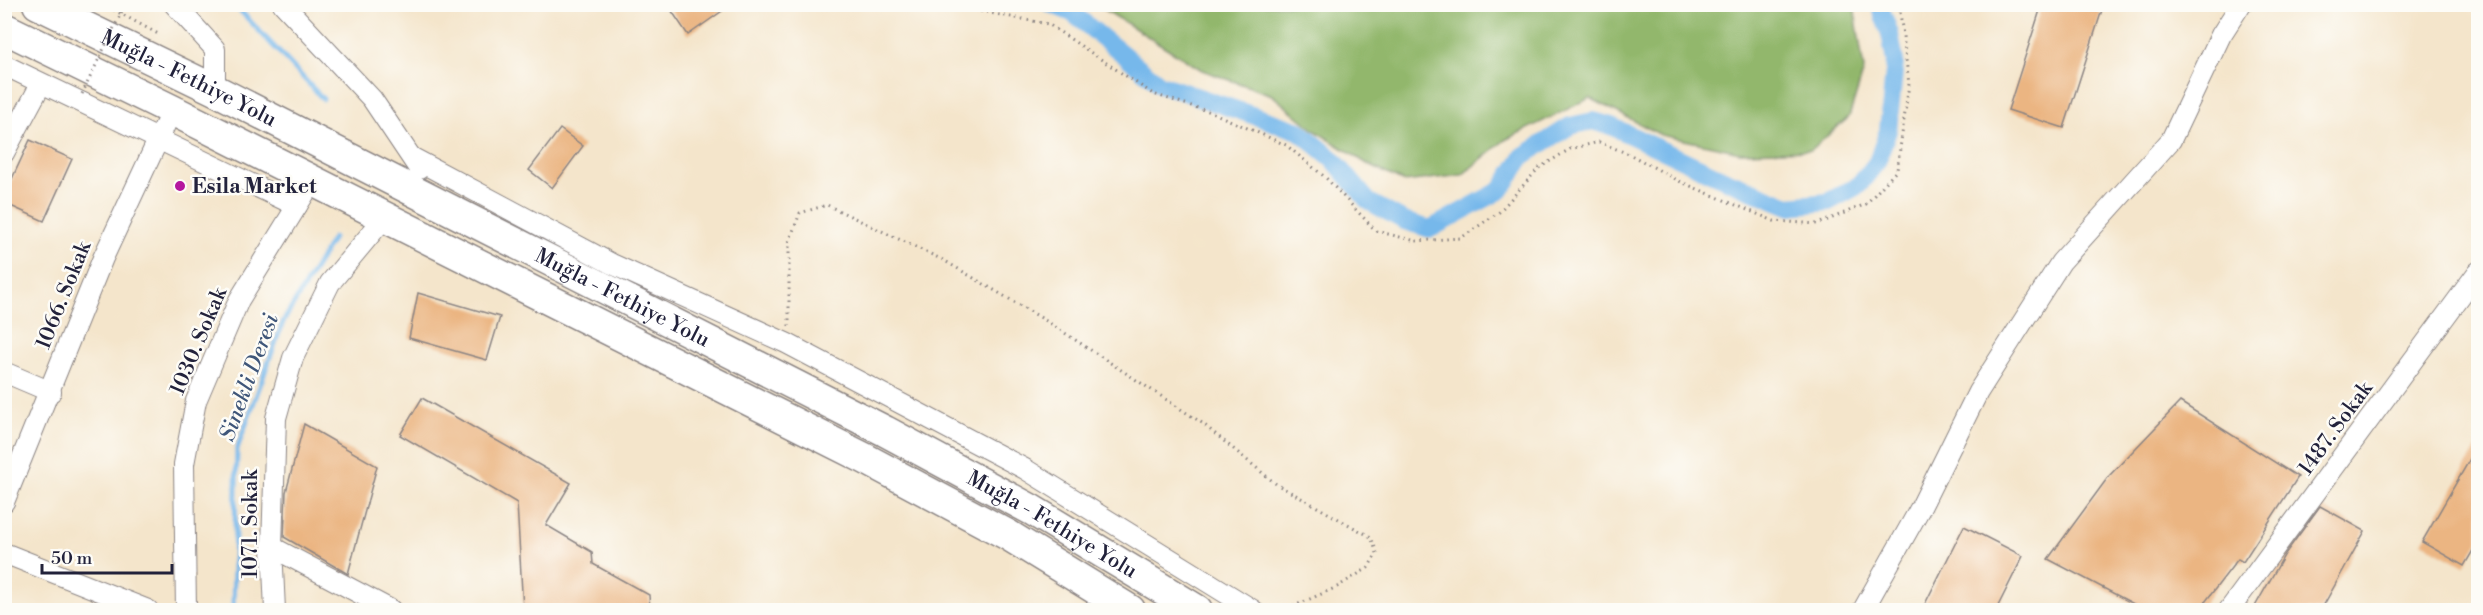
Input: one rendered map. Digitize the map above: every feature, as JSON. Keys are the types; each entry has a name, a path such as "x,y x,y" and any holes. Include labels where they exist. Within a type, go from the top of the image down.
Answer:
{"highway":[{"name":"Muğla - Fethiye Yolu","path":"38,4 215,90 771,373 1032,510 1197,610"},
{"name":"Muğla - Fethiye Yolu","path":"4,28 313,180 864,458 1008,535 1130,610"}],"street":[{"path":"174,4 215,49 215,90"},
{"path":"1863,610 1922,505 1978,392 2061,262 2171,140 2221,35 2241,4"},
{"path":"295,8 372,99 412,158 440,205"},
{"path":"4,66 297,206"},
{"path":"4,153 41,84"},
{"name":"1066. Sokak","path":"4,502 51,392 103,258 172,110"},
{"path":"412,158 612,264 786,342 1025,469 1252,610"},
{"name":"1030. Sokak","path":"186,610 184,464 196,401 239,300 313,180"},
{"name":"1071. Sokak","path":"274,610 272,547 276,417 293,358 330,283 386,217"},
{"name":"1487. Sokak","path":"2229,610 2478,272"},
{"path":"771,373 786,342"},
{"path":"4,372 51,392"},
{"path":"272,547 391,610"},
{"path":"4,553 148,610"}],"path":[{"path":"103,4 162,36"},
{"path":"82,94 123,9 115,4"},
{"path":"964,4 979,11 1048,24 1153,94 1211,112 1286,145 1326,178 1376,231 1416,241 1461,238 1499,212 1539,168 1570,149 1599,142 1631,155 1682,182 1774,221 1818,224 1866,204 1897,170 1909,84 1899,4"},
{"path":"786,342 789,327 789,242 800,213 827,205 945,261 1048,322 1202,423 1276,484 1371,537 1377,553 1368,568 1337,587 1285,610"}],"green space":[{"path":"1097,5 1854,5 1864,70 1849,117 1811,150 1740,152 1661,135 1590,98 1505,140 1462,175 1404,182 1369,165 1314,130 1272,95 1202,70"}],"building":[{"path":"667,4 732,4 688,35"},
{"path":"2042,4 2086,4 2102,10 2064,128 2008,110"},
{"path":"560,129 583,146 552,188 529,170"},
{"path":"30,140 72,159 44,221 4,203 4,181 10,183"},
{"path":"418,293 500,317 487,360 409,338"},
{"path":"422,398 571,483 546,525 592,552 593,564 649,595 650,610 523,610 517,503 400,435"},
{"path":"2180,402 2298,477 2243,562 2238,559 2199,610 2145,610 2048,559 2109,476"},
{"path":"304,424 377,466 348,574 284,537 286,492"},
{"path":"2478,445 2478,542 2464,566 2422,542"},
{"path":"2320,506 2365,531 2321,610 2253,610 2285,554"},
{"path":"1964,526 2023,556 1996,610 1922,610"}],"waterway":[{"name":"Sinekli Deresi","path":"234,4 323,99"},
{"path":"1050,4 1072,13 1160,84 1299,131 1333,159 1368,201 1404,221 1430,229 1501,190 1523,156 1570,126 1593,121 1611,126 1719,177 1789,206 1828,202 1859,185 1877,162 1888,131 1895,62 1890,34 1879,4"},
{"name":"Sinekli Deresi","path":"233,610 237,449 283,322 333,238"}],"place":[{"name":"Esila Market","path":"180,186"}]}
